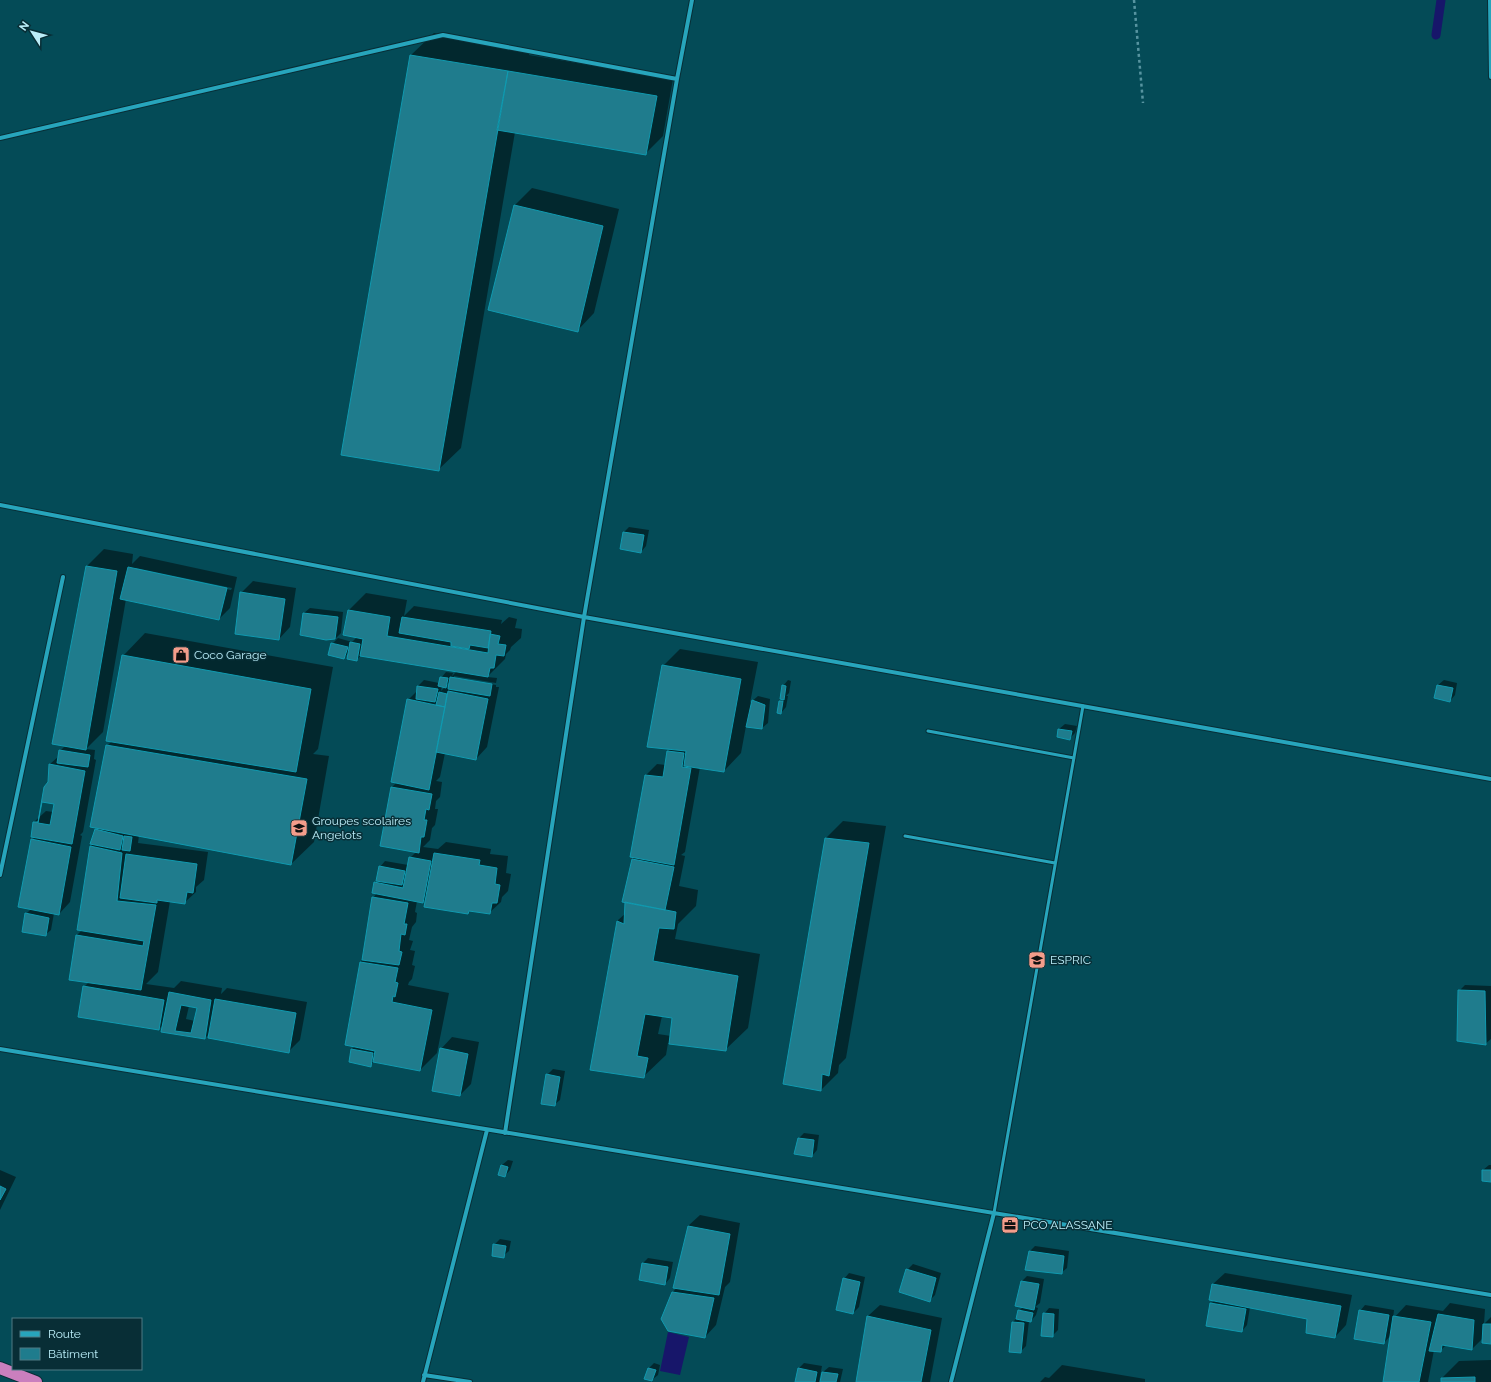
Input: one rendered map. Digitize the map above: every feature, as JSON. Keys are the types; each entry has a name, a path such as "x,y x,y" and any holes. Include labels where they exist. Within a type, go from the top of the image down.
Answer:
{"highway":[{"path":"0,1368 36,1382"}],"street":[{"path":"505,1133 584,617 692,0"},
{"path":"1490,0 1491,77"},
{"path":"0,138 443,35 677,79"},
{"path":"0,505 584,617 1491,779"},
{"path":"0,875 64,577"},
{"path":"0,1049 1491,1295"},
{"path":"422,1382 487,1130"},
{"path":"952,1382 994,1213"},
{"path":"424,1375 470,1382"}],"lane":[{"path":"994,1213 1083,706"},
{"path":"928,731 1074,758"},
{"path":"905,836 1055,863"}],"path":[{"path":"1134,0 1143,103"}],"shaded area":[{"path":"668,1332 689,1337 680,1375 660,1371"}],"building":[{"path":"410,55 508,71 439,471 341,455"},
{"path":"508,71 657,96 646,155 497,130"},
{"path":"514,205 603,226 578,332 488,310"},
{"path":"623,532 644,535 641,553 620,549"},
{"path":"86,566 117,571 86,750 52,744"},
{"path":"128,567 227,588 219,620 120,599"},
{"path":"240,592 285,599 279,640 235,634"},
{"path":"348,610 390,617 387,636 488,653 490,634 500,636 498,644 506,645 504,656 496,655 494,668 490,668 488,677 360,656 363,639 343,635"},
{"path":"303,613 338,617 335,639 326,640 300,635"},
{"path":"402,617 491,631 488,648 470,645 469,649 451,646 451,642 399,633"},
{"path":"350,642 360,644 357,661 347,659"},
{"path":"331,643 348,647 344,659 328,655"},
{"path":"122,655 311,689 296,772 106,741"},
{"path":"662,665 741,679 724,772 684,766 686,751 647,747"},
{"path":"440,677 448,678 446,688 438,686"},
{"path":"450,677 492,684 490,696 448,689"},
{"path":"782,685 786,686 784,700 780,699"},
{"path":"1437,685 1453,688 1450,702 1434,698"},
{"path":"417,686 438,689 435,702 416,699"},
{"path":"448,691 488,699 476,760 436,752"},
{"path":"439,692 447,694 445,707 436,705"},
{"path":"407,699 445,707 429,790 391,782"},
{"path":"752,700 765,705 762,729 746,727"},
{"path":"779,701 783,701 781,714 777,713"},
{"path":"1058,729 1072,731 1070,740 1057,737"},
{"path":"106,745 307,779 291,865 90,827"},
{"path":"59,750 90,755 88,767 57,763"},
{"path":"667,751 684,753 682,767 691,768 674,865 630,857 645,775 663,777"},
{"path":"49,764 85,771 72,844 31,837 33,822 38,822 44,787 48,782","holes":["42,802 54,804 50,825 38,823"]},
{"path":"391,787 432,794 429,810 426,809 424,820 427,820 424,837 421,837 419,853 380,846"},
{"path":"95,829 123,836 120,850 90,844"},
{"path":"124,836 132,837 130,851 122,850"},
{"path":"825,838 869,843 829,1076 822,1074 821,1091 783,1084"},
{"path":"31,839 71,847 59,915 18,907"},
{"path":"90,846 122,853 117,901 156,905 141,990 69,980 76,935 143,946 144,941 77,930"},
{"path":"434,853 480,860 479,865 497,868 495,884 500,885 497,903 492,903 490,914 469,911 468,914 424,907"},
{"path":"126,854 197,864 193,893 187,892 185,904 157,900 157,903 120,898"},
{"path":"409,857 431,861 423,903 372,893 374,882 403,888"},
{"path":"632,859 674,867 665,910 622,902"},
{"path":"379,866 405,871 402,885 376,881"},
{"path":"372,897 408,903 404,924 407,924 405,935 401,934 399,951 402,952 399,965 362,960"},
{"path":"625,902 676,912 674,929 659,928 653,961 738,976 726,1051 669,1044 672,1018 645,1014 637,1056 648,1058 644,1078 590,1070 617,921 624,924"},
{"path":"25,913 49,918 46,936 22,932"},
{"path":"360,962 398,968 395,982 398,983 395,997 393,996 392,1002 432,1010 420,1071 373,1062 375,1051 345,1045"},
{"path":"83,986 164,1000 159,1030 78,1017"},
{"path":"1458,990 1485,991 1486,1045 1457,1041"},
{"path":"169,992 211,1000 205,1039 161,1032","holes":["181,1005 197,1008 191,1033 175,1031"]},
{"path":"215,999 296,1013 289,1053 208,1038"},
{"path":"440,1048 468,1054 460,1096 432,1091"},
{"path":"351,1049 373,1053 371,1067 349,1062"},
{"path":"546,1074 560,1077 555,1106 541,1104"},
{"path":"798,1138 814,1140 812,1157 794,1154"},
{"path":"501,1165 508,1167 505,1177 498,1175"},
{"path":"1482,1170 1491,1170 1491,1182 1482,1181"},
{"path":"0,1186 6,1189 0,1200"},
{"path":"688,1226 730,1234 719,1295 673,1288"},
{"path":"493,1244 506,1246 504,1258 492,1256"},
{"path":"1029,1251 1064,1256 1062,1274 1025,1270"},
{"path":"642,1263 668,1267 665,1285 639,1280"},
{"path":"906,1269 936,1278 930,1302 899,1292"},
{"path":"843,1278 860,1282 853,1314 836,1310"},
{"path":"1021,1281 1039,1284 1034,1310 1015,1306"},
{"path":"1212,1284 1341,1306 1335,1338 1306,1333 1307,1319 1209,1300"},
{"path":"672,1292 714,1298 705,1338 668,1331 661,1319"},
{"path":"1210,1303 1246,1309 1242,1332 1206,1326"},
{"path":"1018,1310 1033,1313 1031,1322 1016,1319"},
{"path":"1359,1310 1389,1315 1384,1344 1354,1339"},
{"path":"1043,1313 1054,1314 1053,1337 1041,1336"},
{"path":"1438,1314 1474,1320 1472,1350 1442,1345 1441,1352 1429,1351"},
{"path":"867,1316 931,1330 921,1382 856,1382"},
{"path":"1393,1316 1431,1322 1419,1382 1383,1382"},
{"path":"1012,1322 1024,1323 1021,1353 1009,1352"},
{"path":"1483,1324 1491,1324 1491,1344 1482,1343"},
{"path":"648,1368 656,1370 652,1381 644,1379"},
{"path":"798,1368 817,1372 815,1382 795,1382"},
{"path":"822,1372 838,1374 836,1382 820,1382"},
{"path":"1475,1377 1475,1382 1441,1382 1441,1378"}],"waterway":[{"path":"1436,35 1441,0"}],"place":[{"name":"Coco Garage","path":"181,655"},
{"name":"Groupes scolaires Angelots","path":"299,828"},
{"name":"ESPRIC","path":"1037,960"},
{"name":"PCO ALASSANE","path":"1010,1225"}]}
